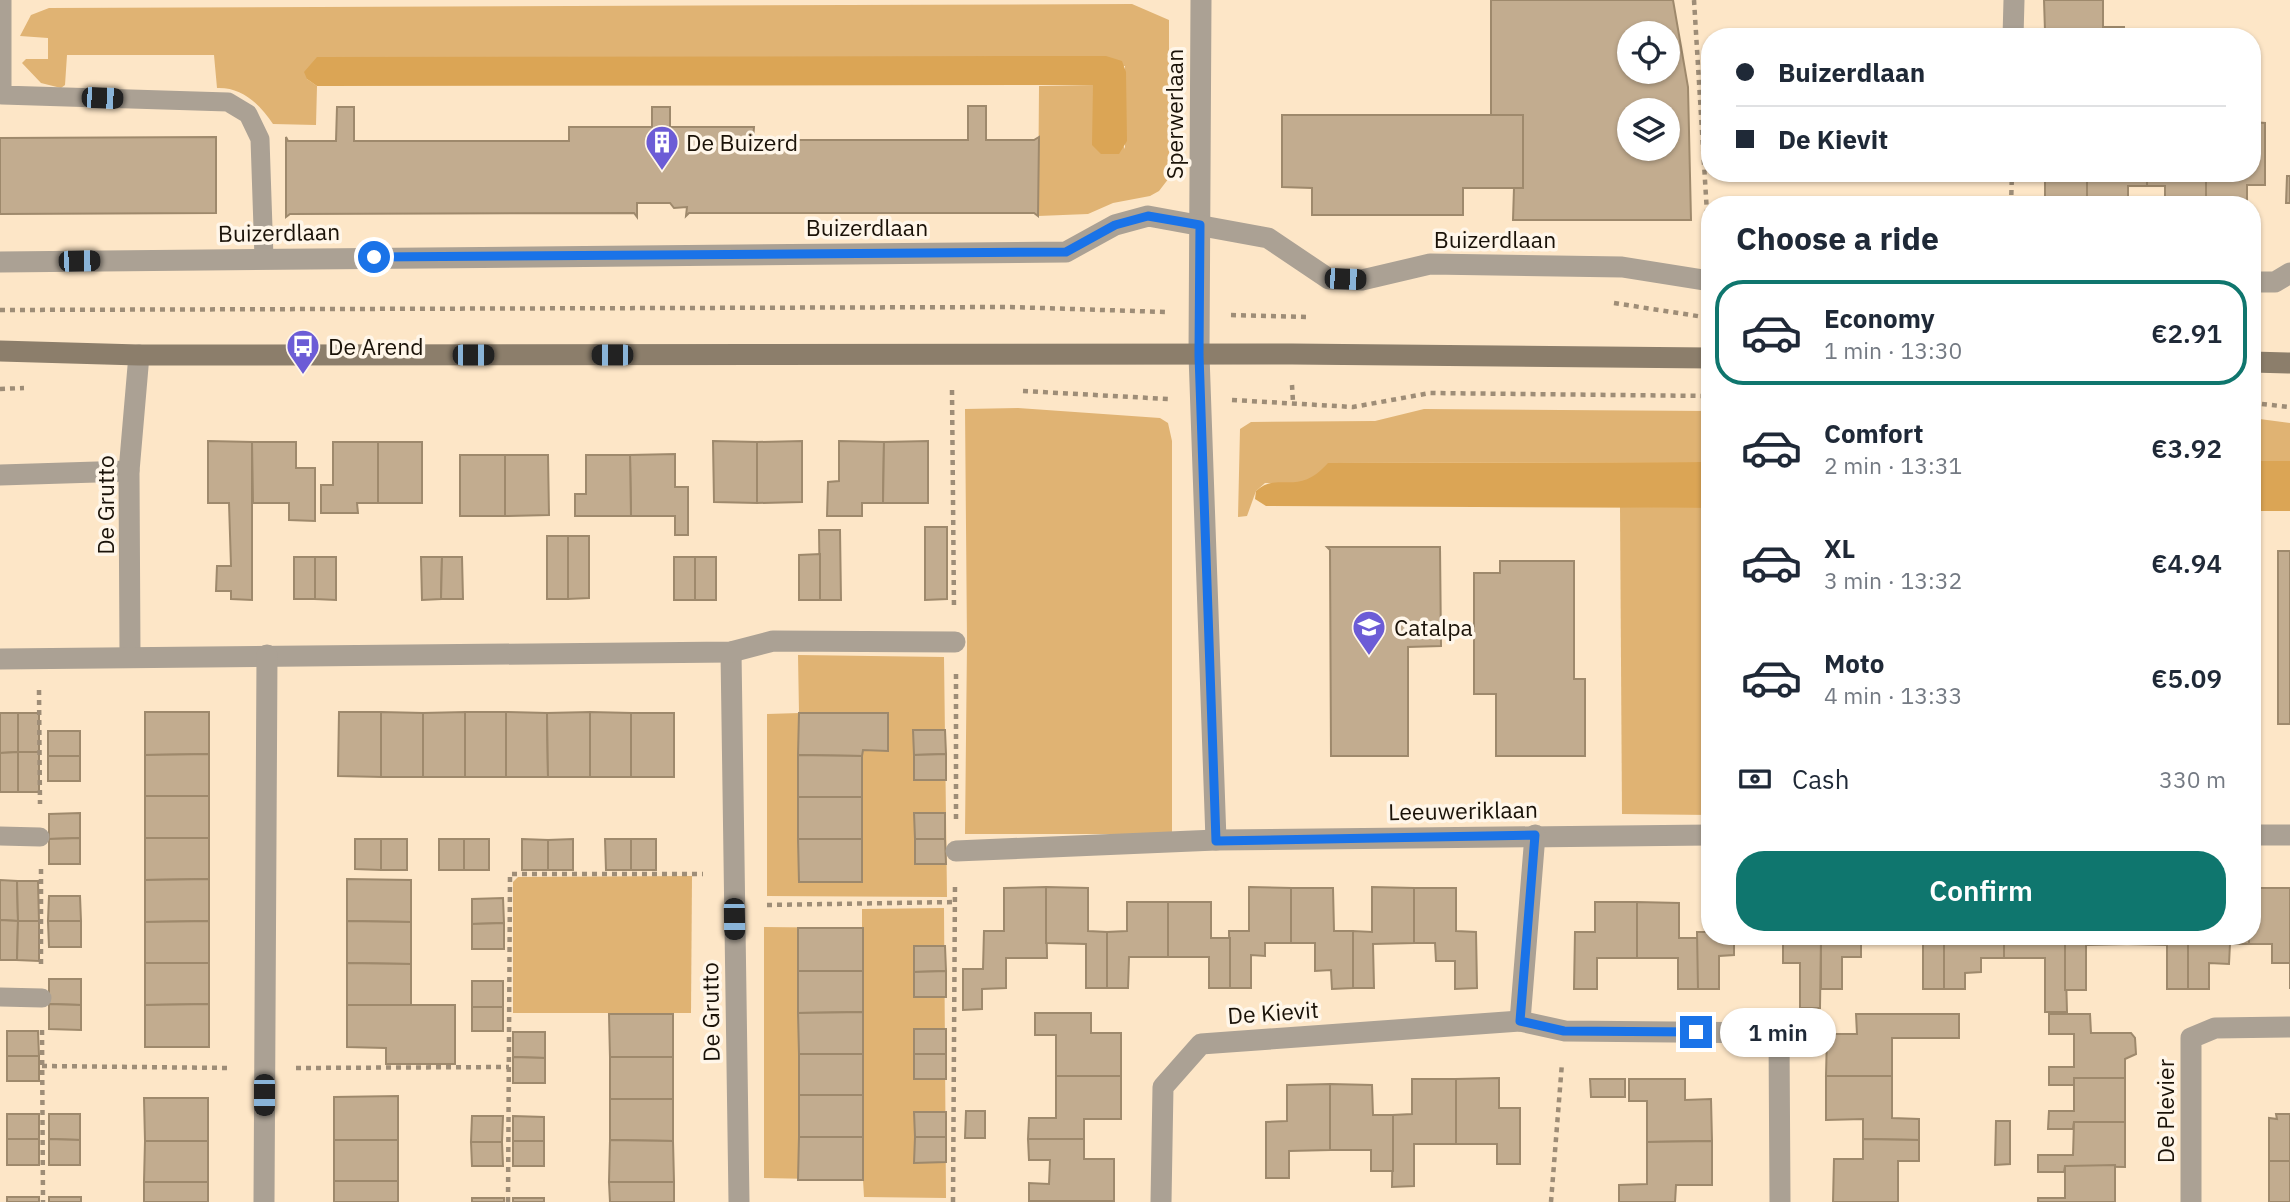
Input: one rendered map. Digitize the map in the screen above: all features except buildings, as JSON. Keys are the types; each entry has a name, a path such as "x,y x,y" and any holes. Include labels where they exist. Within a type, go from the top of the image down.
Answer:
{"street":[{"name":"Sperwerlaan","path":"1199,355 1201,0"},
{"path":"2013,28 2014,0"},
{"name":"Buizerdlaan","path":"0,262 1066,252 1115,225 1148,216 1268,238 1329,278 1362,280 1430,264 1622,267 1701,280"},
{"path":"2261,282 2275,282 2290,273"},
{"path":"0,351 139,355 1701,358"},
{"name":"De Grutto","path":"130,656 128,471 139,355"},
{"path":"1199,355 1216,841"},
{"path":"2261,362 2290,363"},
{"path":"0,475 128,471"},
{"path":"0,659 731,652 773,641 955,642"},
{"name":"De Grutto","path":"731,652 739,1202"},
{"path":"264,1202 267,655"},
{"path":"1520,1021 1535,835"},
{"name":"Leeuweriklaan","path":"956,851 1216,841 1701,835"},
{"path":"2261,835 2290,835"},
{"name":"De Kievit","path":"1161,1202 1163,1087 1201,1044 1520,1021 1564,1031 1779,1033 1780,1202"},
{"name":"De Plevier","path":"2191,1202 2191,1038 2215,1028 2290,1027"}],"lane":[{"path":"2,0 2,95 228,102 248,114 260,139 264,258"},
{"path":"0,836 40,836"},
{"path":"0,997 42,998"}],"path":[{"path":"1694,0 1701,111"},
{"path":"1607,302 1701,317"},
{"path":"0,310 1010,307 1318,318"},
{"path":"0,389 27,388"},
{"path":"939,390 964,390"},
{"path":"953,390 956,851 953,1202"},
{"path":"1021,391 1110,398 1353,407 1430,393 1701,396"},
{"path":"2261,405 2290,407"},
{"path":"39,658 43,1202"},
{"path":"508,1202 510,874 697,873 735,879"},
{"path":"734,905 955,902"},
{"path":"1552,1202 1564,1031"}],"shaded area":[{"path":"1132,4 1169,20 1169,178 1159,191 1150,196 1113,203 1088,214 1038,216 1039,86 1093,85 1125,149 1125,66 307,79 317,86 316,125 273,124 250,98 234,90 217,88 214,55 67,55 65,85 61,88 41,83 22,63 26,59 48,59 48,38 20,36 31,15 49,8"},
{"path":"1106,56 1122,61 1126,72 1127,141 1119,154 1101,154 1092,145 1093,85 317,86 307,79 304,72 317,57"},
{"path":"1018,408 1160,418 1168,423 1172,441 1172,834 965,834 965,409"},
{"path":"1424,409 1701,411 1701,462 1329,463 1314,479 1300,483 1265,483 1256,491 1247,516 1238,517 1240,429 1251,422 1375,421"},
{"path":"2261,419 2290,423 2290,461 2261,461"},
{"path":"2261,461 2290,461 2290,511 2261,511"},
{"path":"1701,462 1701,508 1266,506 1255,499 1256,491 1265,485 1307,479 1328,463"},
{"path":"1620,507 1701,508 1701,815 1622,814"},
{"path":"798,655 944,657 947,897 767,896 767,714 799,713"},
{"path":"692,876 691,1013 513,1013 513,882 518,877"},
{"path":"944,908 946,1198 864,1197 863,1180 764,1178 764,927 862,928 862,909"}],"place":[{"name":"De Buizerd","path":"662,172"},
{"name":"De Arend","path":"303,376"},
{"name":"Catalpa","path":"1369,657"}],"route":[{"path":"374,257 1066,252 1115,225 1148,216 1200,225 1199,355 1216,841 1535,835 1520,1021 1564,1031 1696,1032"}]}
